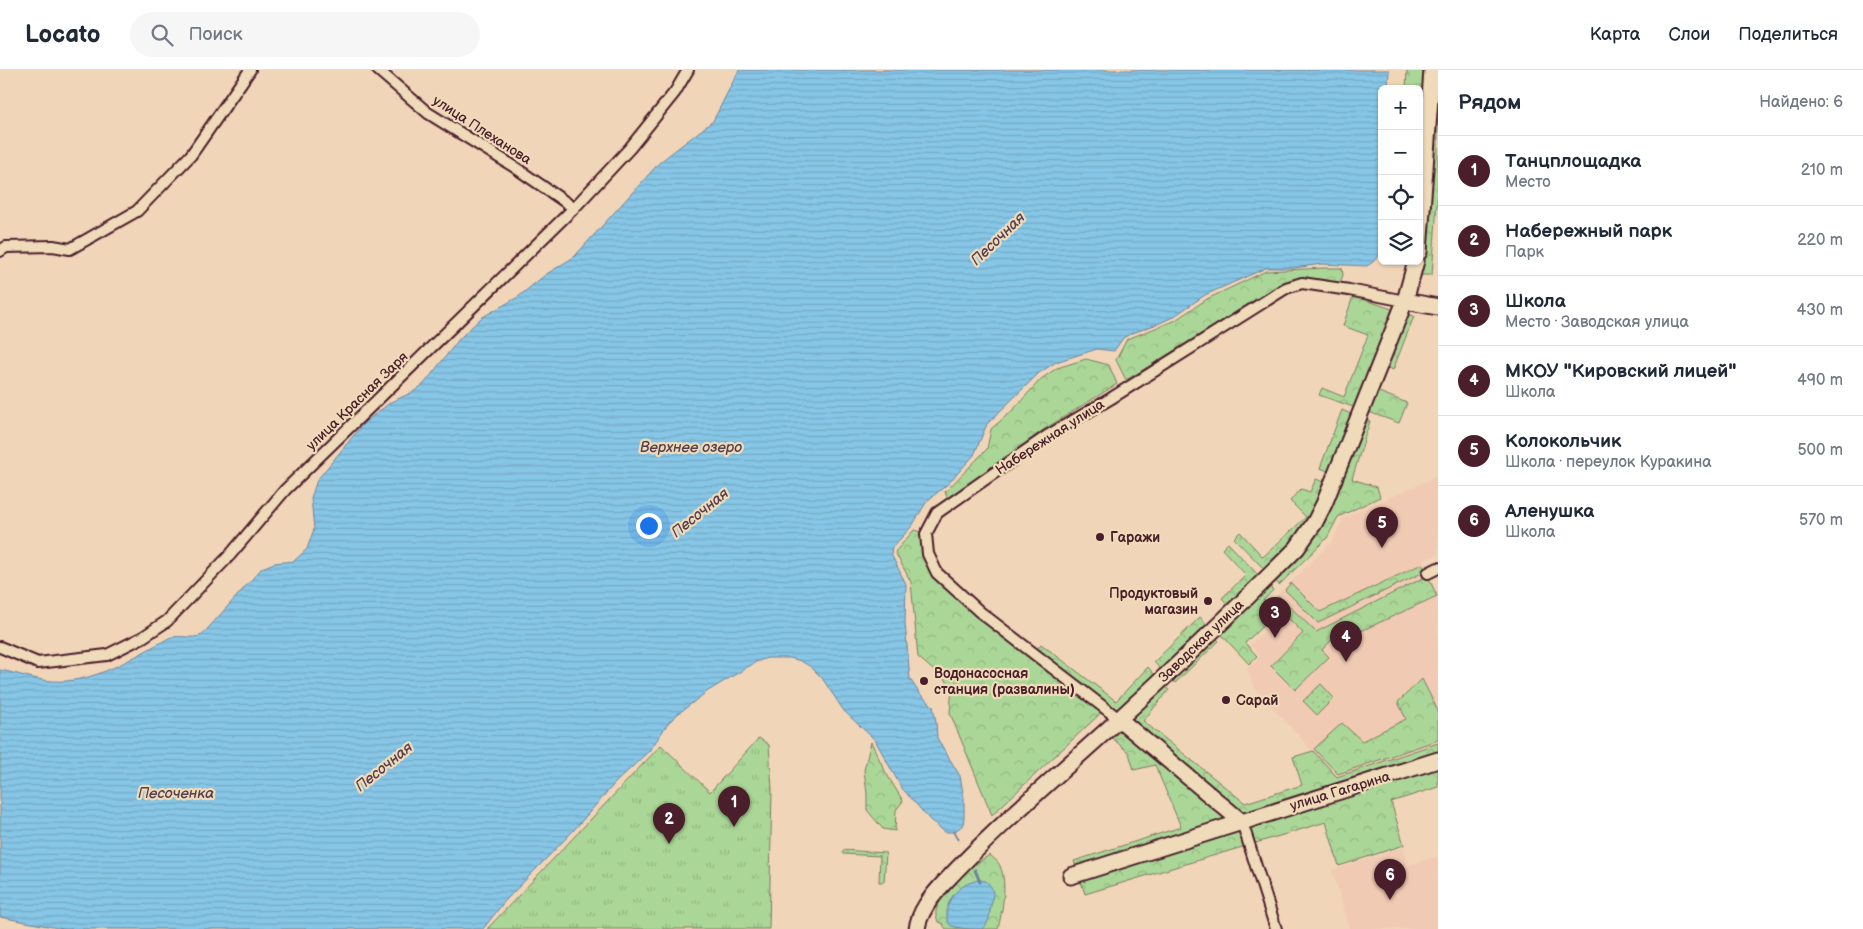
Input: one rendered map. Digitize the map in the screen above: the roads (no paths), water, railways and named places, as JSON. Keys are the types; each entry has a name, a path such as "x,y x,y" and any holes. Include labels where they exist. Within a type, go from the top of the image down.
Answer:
{"main road":[{"path":"1421,220 1432,70"},
{"name":"Заводская улица","path":"917,929 918,920 925,906 942,885 1297,548 1315,522 1405,301 1415,265"},
{"name":"Набережная улица","path":"1405,301 1438,307"},
{"path":"1119,719 1242,822"},
{"name":"улица Гагарина","path":"1071,876 1438,760"}],"street":[{"path":"0,251 6,247 34,246 53,246 70,249 137,211 191,155 250,70"},
{"name":"улица Красная Заря","path":"0,647 38,663 76,660 107,655 143,637 167,621 230,555 285,490 574,208 630,148 675,92 688,70"},
{"name":"улица Плеханова","path":"385,72 428,113 513,166 574,208"},
{"name":"Набережная улица","path":"1119,719 980,612 937,573 928,554 926,534 937,513 1047,436 1110,399 1286,288 1302,283 1405,301"},
{"path":"1242,822 1276,929"}],"water":[{"name":"Верхнее озеро","path":"739,70 1389,70 1388,85 1378,85 1378,256 1367,266 1322,264 1294,268 1266,268 1205,295 1173,317 1130,334 1123,338 1114,351 1097,349 1056,362 1039,373 987,424 974,455 949,483 927,501 912,526 891,549 892,556 906,584 905,623 910,679 920,694 933,706 937,738 960,776 964,798 964,817 963,825 954,832 945,832 930,820 901,787 875,740 844,711 822,678 811,667 801,661 790,658 767,658 756,662 708,691 669,722 650,750 615,783 573,831 504,902 483,929 63,929 0,917 0,670 39,679 68,681 98,674 113,668 169,638 202,635 262,568 274,563 294,561 307,549 314,529 311,498 317,480 364,423 391,402 413,392 424,384 460,338 481,318 518,297 545,275 574,257 660,162 713,121"},
{"path":"980,880 986,881 993,891 989,919 986,925 982,929 951,925 948,921 947,909 952,897 967,884"}],"waterway":[{"path":"954,832 958,839"},
{"path":"975,870 980,882"}],"place":[{"name":"Гаражи","path":"1100,537"},
{"name":"Колокольчик","path":"1382,548"},
{"name":"Продуктовый магазин","path":"1208,601"},
{"name":"Школа","path":"1275,638"},
{"name":"МКОУ \"Кировский лицей\"","path":"1346,662"},
{"name":"Водонасосная станция (развалины)","path":"924,681"},
{"name":"Сарай","path":"1226,700"},
{"name":"Танцплощадка","path":"734,827"},
{"name":"Набережный парк","path":"669,844"},
{"name":"Аленушка","path":"1390,900"}],"water label":[{"name":"Песочная","path":"998,239"},
{"name":"Песочная","path":"700,513"},
{"name":"Песочная","path":"384,767"},
{"name":"Песоченка","path":"176,793"}]}
